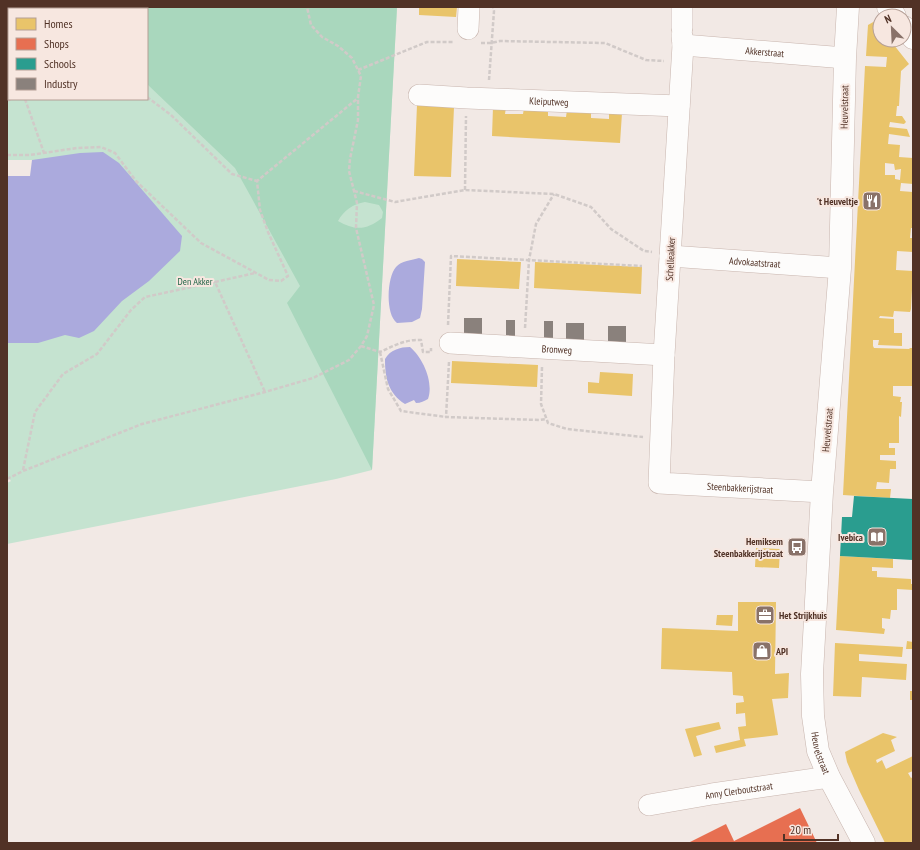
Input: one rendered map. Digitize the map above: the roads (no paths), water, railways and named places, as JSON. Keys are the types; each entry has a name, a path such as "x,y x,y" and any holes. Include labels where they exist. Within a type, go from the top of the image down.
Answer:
{"main road":[{"name":"Heuvelstraat","path":"848,7 845,58 840,268 822,492 812,674 814,716 818,751 829,777 864,843"}],"street":[{"path":"467,38 469,7"},
{"name":"Schelleakker","path":"659,483 664,355 679,106 682,7"},
{"name":"Akkerstraat","path":"682,43 845,58"},
{"name":"Kleiputweg","path":"420,95 679,106"},
{"name":"Advokaatstraat","path":"670,256 840,268"},
{"name":"Bronweg","path":"443,340 664,355"},
{"name":"Steenbakkerijstraat","path":"659,483 822,492"},
{"name":"Anny Clerboutstraat","path":"649,805 829,777"}],"water":[{"path":"103,152 119,163 182,236 180,251 149,281 122,301 94,331 79,338 65,335 38,343 7,343 7,160 32,160 80,153"},
{"path":"419,258 425,262 420,318 412,322 397,323 393,318 389,304 389,287 393,272 401,263"},
{"path":"410,347 423,364 430,385 428,399 419,403 416,403 414,400 405,404 399,400 391,390 387,379 385,359 390,353 396,350"}],"place":[{"name":"'t Heuveltje","path":"872,201"},
{"name":"Ivebica","path":"877,537"},
{"name":"Hemiksem Steenbakkerijstraat","path":"797,547"},
{"name":"Het Strijkhuis","path":"765,615"},
{"name":"API","path":"762,651"}],"park label":[{"name":"Den Akker","path":"195,281"}]}
